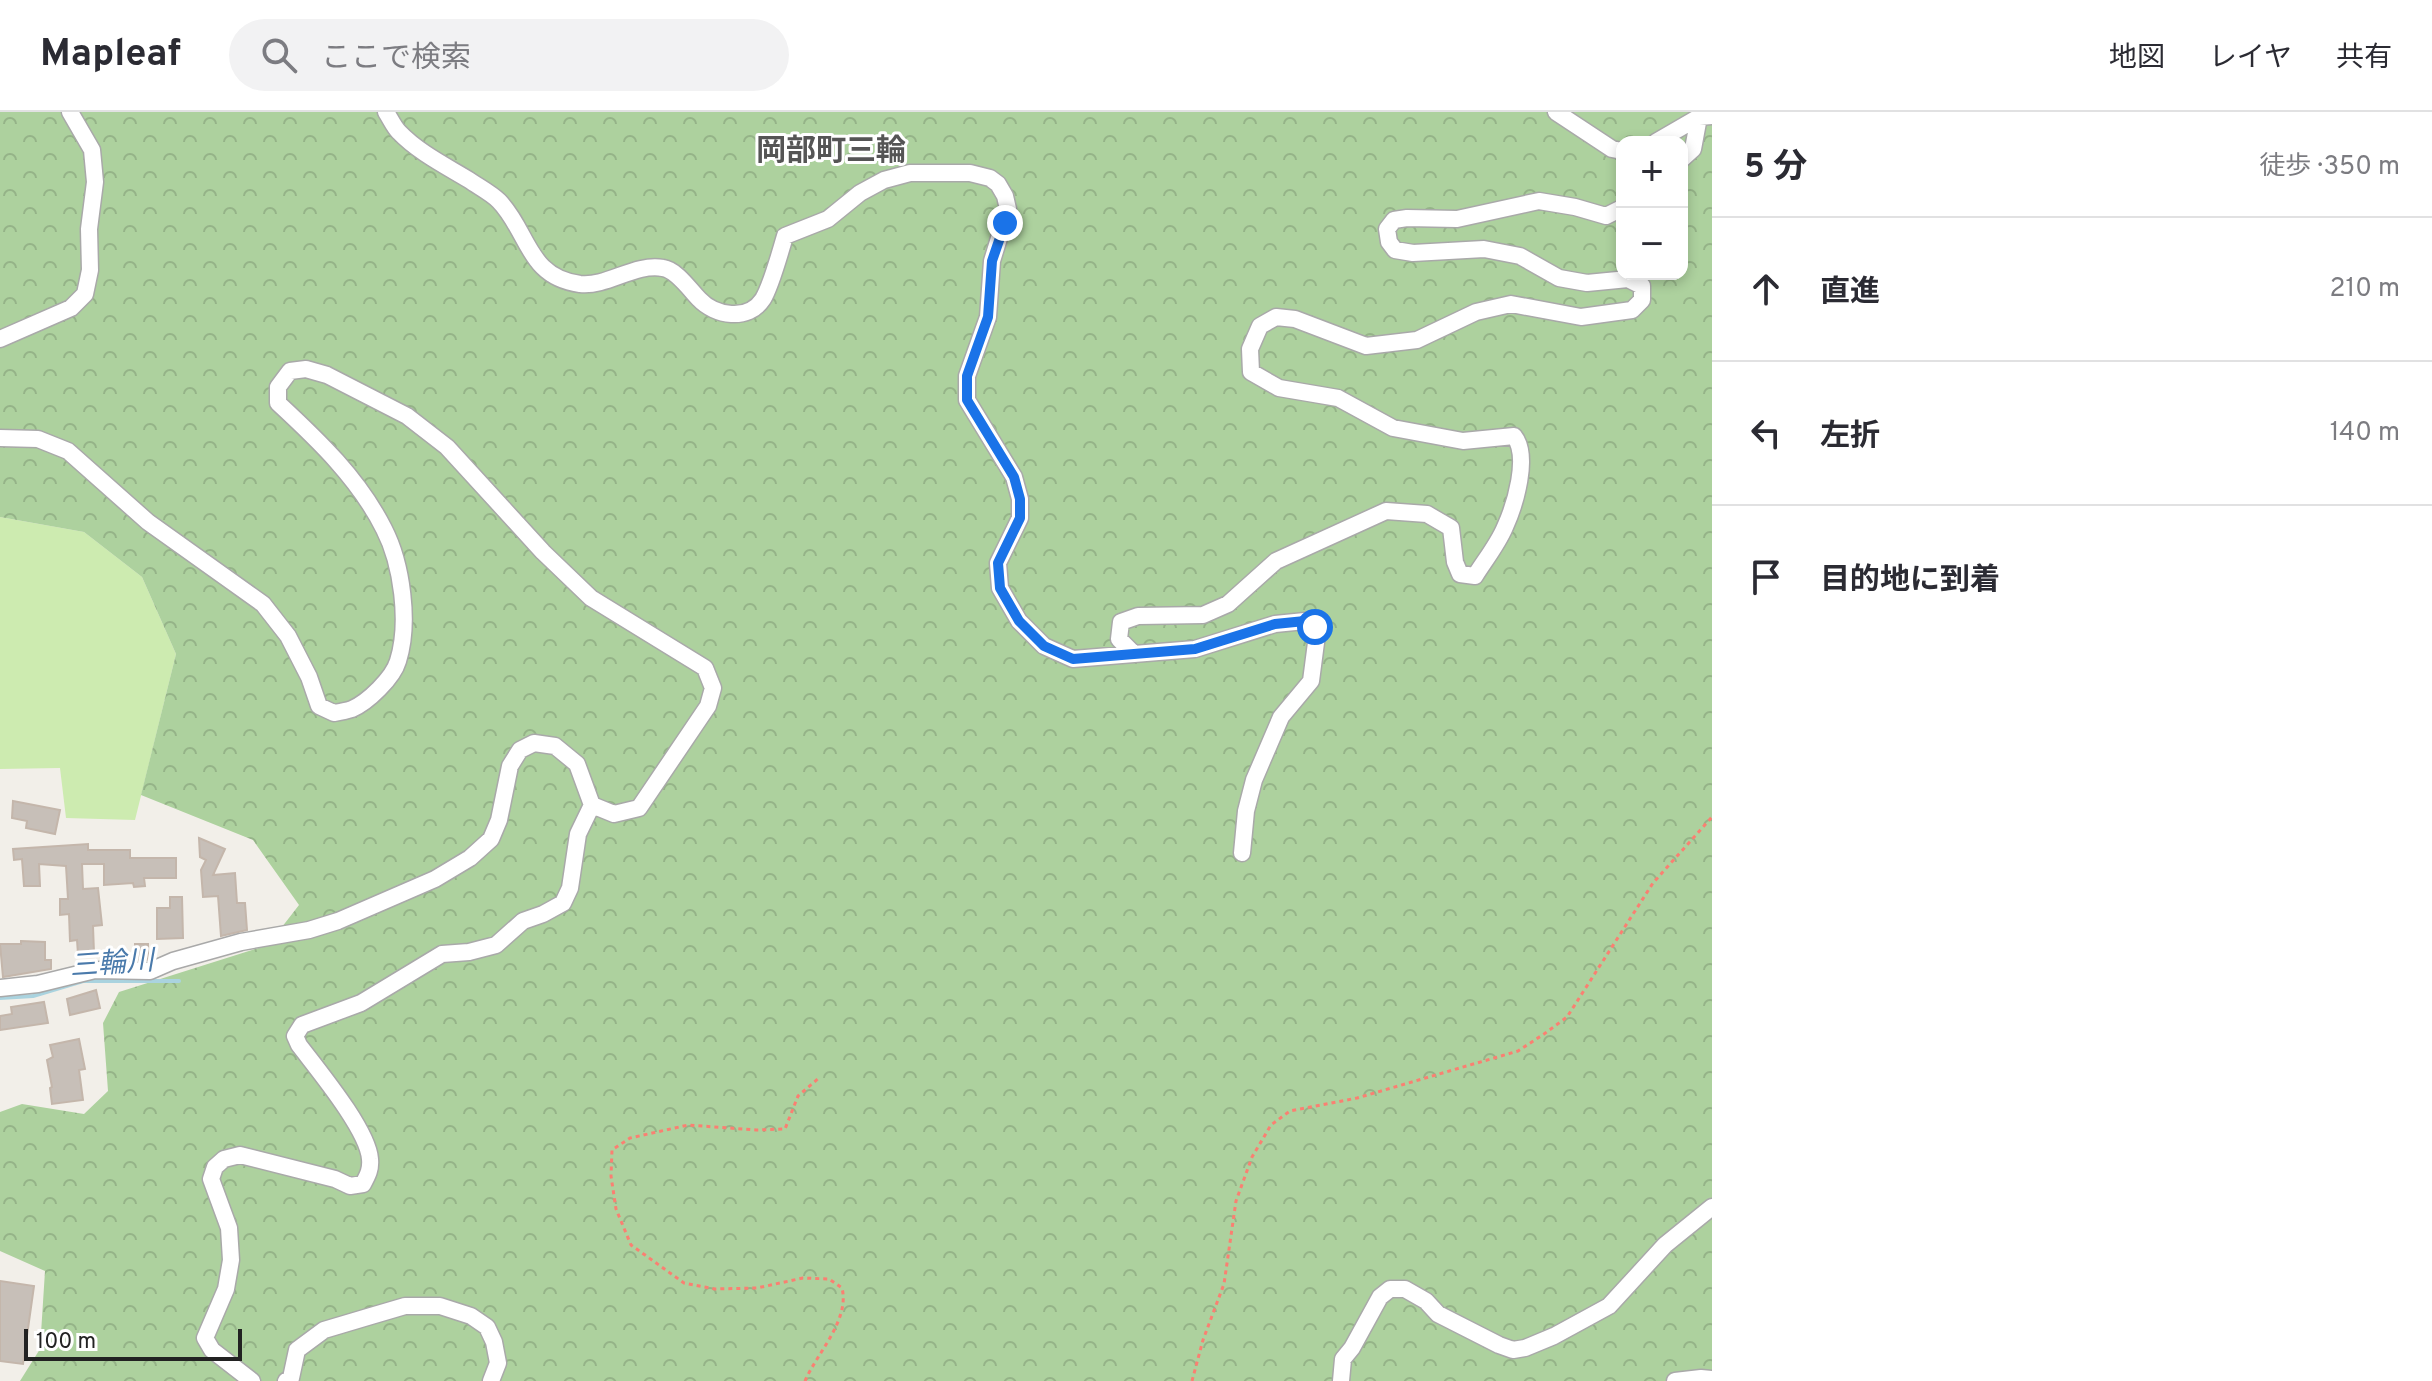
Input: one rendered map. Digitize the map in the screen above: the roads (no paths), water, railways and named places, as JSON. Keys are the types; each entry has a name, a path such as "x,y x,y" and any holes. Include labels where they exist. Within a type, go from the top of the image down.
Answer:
{"street":[{"path":"0,339 71,308 85,294 90,270 89,229 95,182 92,150 70,112"},
{"path":"386,112 398,132 499,201 514,221 538,265 555,276 580,284 598,283 633,270 665,268 703,303 715,311 734,315 750,310 762,300 785,236 828,219 860,193 884,180 910,173 970,173 990,178 998,184 1008,209 992,261 988,317 967,376 967,400 1014,477 1020,499 1020,518 998,563 1000,588 1019,621 1044,646 1073,659 1195,649 1275,624 1305,621 1315,627 1317,635 1311,681 1281,717 1254,780 1246,811 1242,853"},
{"path":"1556,112 1616,150"},
{"path":"1668,136 1706,116"},
{"path":"1688,154 1693,149 1706,116"},
{"path":"1616,211 1606,216 1539,201 1457,219 1394,220 1387,229 1389,242 1395,250 1413,253 1484,249 1520,256 1559,278 1587,283 1618,280"},
{"path":"1134,654 1119,639 1121,622 1138,616 1203,615 1228,604 1276,561 1386,511 1427,514 1451,528 1455,562 1460,574 1475,576 1505,528 1518,491 1521,466 1519,442 1514,436 1463,441 1393,428 1338,398 1279,388 1251,372 1250,349 1260,326 1276,317 1295,319 1366,346 1417,340 1476,312 1511,304 1581,317 1632,310 1642,300 1642,286 1630,280"},
{"path":"0,438 38,439 68,451 148,522 263,604 288,636 309,677 319,706 334,713 352,709 376,692 398,663 404,626 399,567 384,529 344,468 278,403 278,387 290,371 306,369 327,375 407,416 447,447 543,552 591,598 705,668 713,688 708,706 639,808 614,814 592,805"},
{"path":"0,988 38,984 95,970 150,971 173,961 241,942 323,926 435,879 470,858 491,839 499,820 510,766 520,750 534,743 555,746 577,764 592,805 578,834 570,888 563,903 523,921 496,945 469,952 442,954 361,1003 302,1025 295,1036 364,1137 370,1158 369,1173 363,1184 350,1186 335,1179 240,1155 224,1159 215,1167 211,1179 229,1228 231,1260 226,1289 205,1338 212,1350 252,1381"},
{"path":"1341,1381 1343,1359 1380,1297 1390,1289 1405,1289 1426,1301 1438,1314 1499,1345 1513,1350 1525,1348 1609,1306 1665,1245 1712,1207"},
{"path":"286,1381 291,1378 297,1350 324,1330 405,1306 440,1306 471,1316 487,1327 498,1363 491,1381"},
{"path":"1675,1381 1712,1379"}],"waterway":[{"name":"三輪川","path":"0,998 33,996 83,981 179,981"}],"district":[{"name":"岡部町三輪","path":"831,152"}]}
